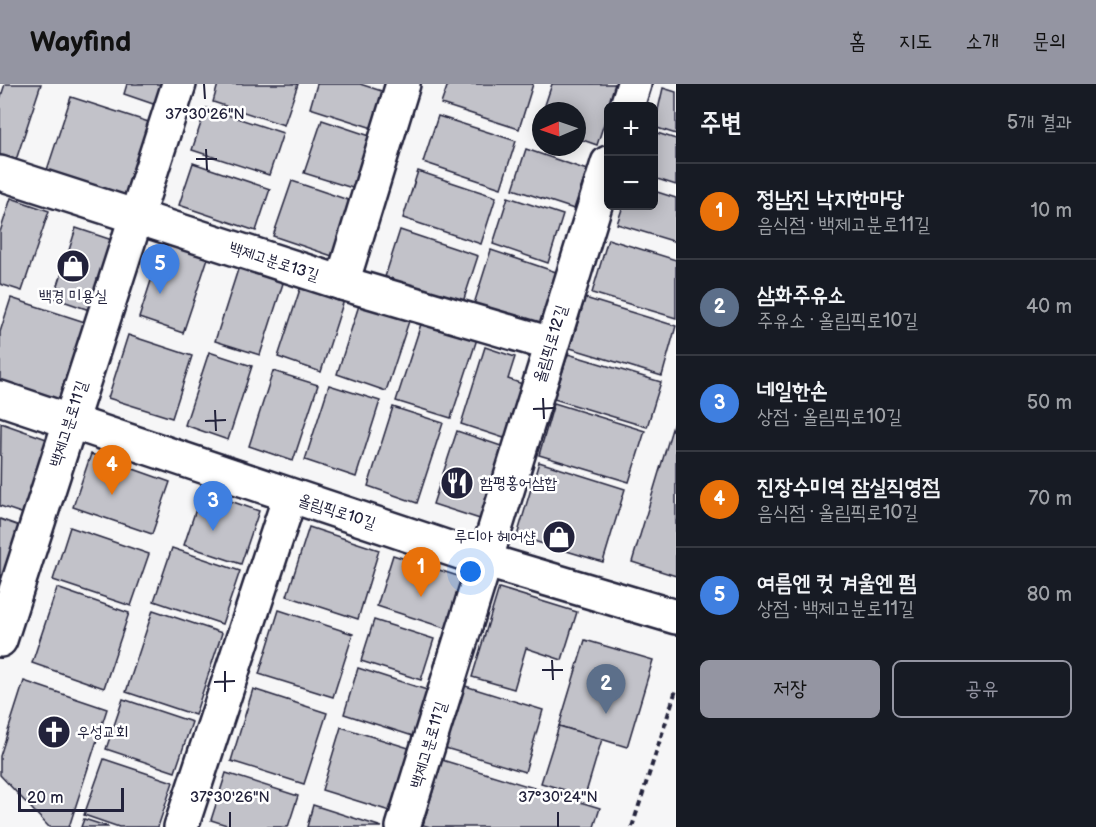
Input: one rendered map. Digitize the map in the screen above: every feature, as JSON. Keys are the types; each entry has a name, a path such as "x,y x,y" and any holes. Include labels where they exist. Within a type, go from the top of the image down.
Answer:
{"street":[{"path":"136,218 178,84"},
{"path":"342,283 403,84"},
{"path":"628,102 634,84"},
{"name":"백제고분로13길","path":"0,172 342,283 551,344"},
{"name":"올림픽로12길","path":"487,561 551,344 604,179"},
{"name":"백제고분로11길","path":"1,633 136,218"},
{"name":"올림픽로10길","path":"0,398 487,561 676,617"},
{"path":"181,827 290,496"},
{"name":"백제고분로11길","path":"403,827 487,561"}],"path":[{"path":"632,827 676,690"}],"building":[{"path":"5,84 41,84 15,163 0,158 0,99"},
{"path":"127,84 170,84 162,107 124,94"},
{"path":"218,84 298,84 284,125 213,102"},
{"path":"317,84 360,84 394,95 382,131 310,108"},
{"path":"448,84 533,84 519,129 441,104"},
{"path":"552,84 617,84 611,102 604,102 604,124 597,145 586,141 586,102 546,102"},
{"path":"663,88 676,92 676,134 658,128 658,110"},
{"path":"71,97 158,125 134,199 47,170"},
{"path":"206,108 283,133 269,175 192,150"},
{"path":"438,116 516,141 501,188 423,162"},
{"path":"322,120 379,139 362,191 304,173"},
{"path":"658,133 676,139 676,185 658,179"},
{"path":"526,149 532,151 532,156 546,156 587,170 574,209 513,189"},
{"path":"193,163 270,189 256,231 179,205"},
{"path":"418,171 496,197 481,244 403,218"},
{"path":"292,181 360,204 341,259 273,236"},
{"path":"658,192 676,198 676,242 617,224 622,210 658,210"},
{"path":"508,197 563,215 548,263 493,244"},
{"path":"11,198 49,211 22,291 0,284 0,232"},
{"path":"76,228 121,243 98,313 54,298"},
{"path":"400,230 478,256 463,302 385,277"},
{"path":"165,237 210,252 183,333 139,318"},
{"path":"608,239 676,260 676,318 592,293"},
{"path":"491,250 562,274 545,327 474,304"},
{"path":"241,260 286,274 260,355 215,341"},
{"path":"302,283 345,297 321,372 278,357"},
{"path":"11,298 91,324 64,407 0,385 0,332"},
{"path":"585,298 676,326 662,376 570,348"},
{"path":"361,299 411,315 386,391 337,374"},
{"path":"422,321 477,339 451,418 396,401"},
{"path":"128,335 192,356 172,418 108,398"},
{"path":"485,347 515,357 508,379 531,387 513,441 461,424"},
{"path":"209,352 252,366 228,440 185,425"},
{"path":"568,354 661,382 647,427 554,399"},
{"path":"273,371 318,385 293,461 249,446"},
{"path":"329,385 380,401 356,477 305,460"},
{"path":"554,403 645,431 629,482 539,455"},
{"path":"393,407 443,423 417,503 368,486"},
{"path":"674,422 676,423 676,576 632,562"},
{"path":"1,423 55,442 30,516 0,506"},
{"path":"457,431 507,448 483,520 433,504"},
{"path":"91,454 170,482 152,534 73,507"},
{"path":"539,462 625,489 603,562 517,536"},
{"path":"202,491 259,511 241,564 184,545"},
{"path":"0,519 28,529 0,609"},
{"path":"70,527 149,554 131,606 53,580"},
{"path":"309,527 379,550 358,619 287,596"},
{"path":"172,548 240,571 222,624 154,601"},
{"path":"393,555 470,580 454,631 377,606"},
{"path":"57,588 129,613 104,688 32,663"},
{"path":"499,588 577,612 562,660 526,648 514,689 472,677"},
{"path":"153,610 222,633 195,715 126,692"},
{"path":"279,610 353,634 333,697 259,674"},
{"path":"374,620 434,639 421,680 361,661"},
{"path":"585,640 653,660 627,747 559,726"},
{"path":"358,668 430,691 416,737 344,714"},
{"name":"우성교회","path":"24,681 107,709 69,827 49,827 0,775 0,756"},
{"path":"462,685 543,710 525,772 442,747"},
{"path":"253,689 327,713 304,784 231,761"},
{"path":"123,699 192,722 175,772 106,749"},
{"path":"559,726 602,739 585,796 541,783"},
{"path":"341,727 412,749 393,812 322,790"},
{"path":"104,759 173,782 158,827 119,827 84,815"},
{"path":"442,760 600,808 594,827 430,827 423,825"},
{"path":"226,773 298,796 288,827 233,827 211,820"},
{"path":"313,805 382,827 307,827"},
{"path":"84,819 109,827 81,827"}],"place":[{"name":"백경 미용실","path":"73,266"},
{"name":"여름엔 컷 겨울엔 펌","path":"160,294"},
{"name":"함평홍어삼합","path":"457,483"},
{"name":"진장수미역 잠실직영점","path":"112,495"},
{"name":"네일한손","path":"213,531"},
{"name":"루디아 헤어샵","path":"559,537"},
{"name":"정남진 낙지한마당","path":"421,597"},
{"name":"삼화주유소","path":"606,714"},
{"name":"우성교회","path":"54,732"}]}
